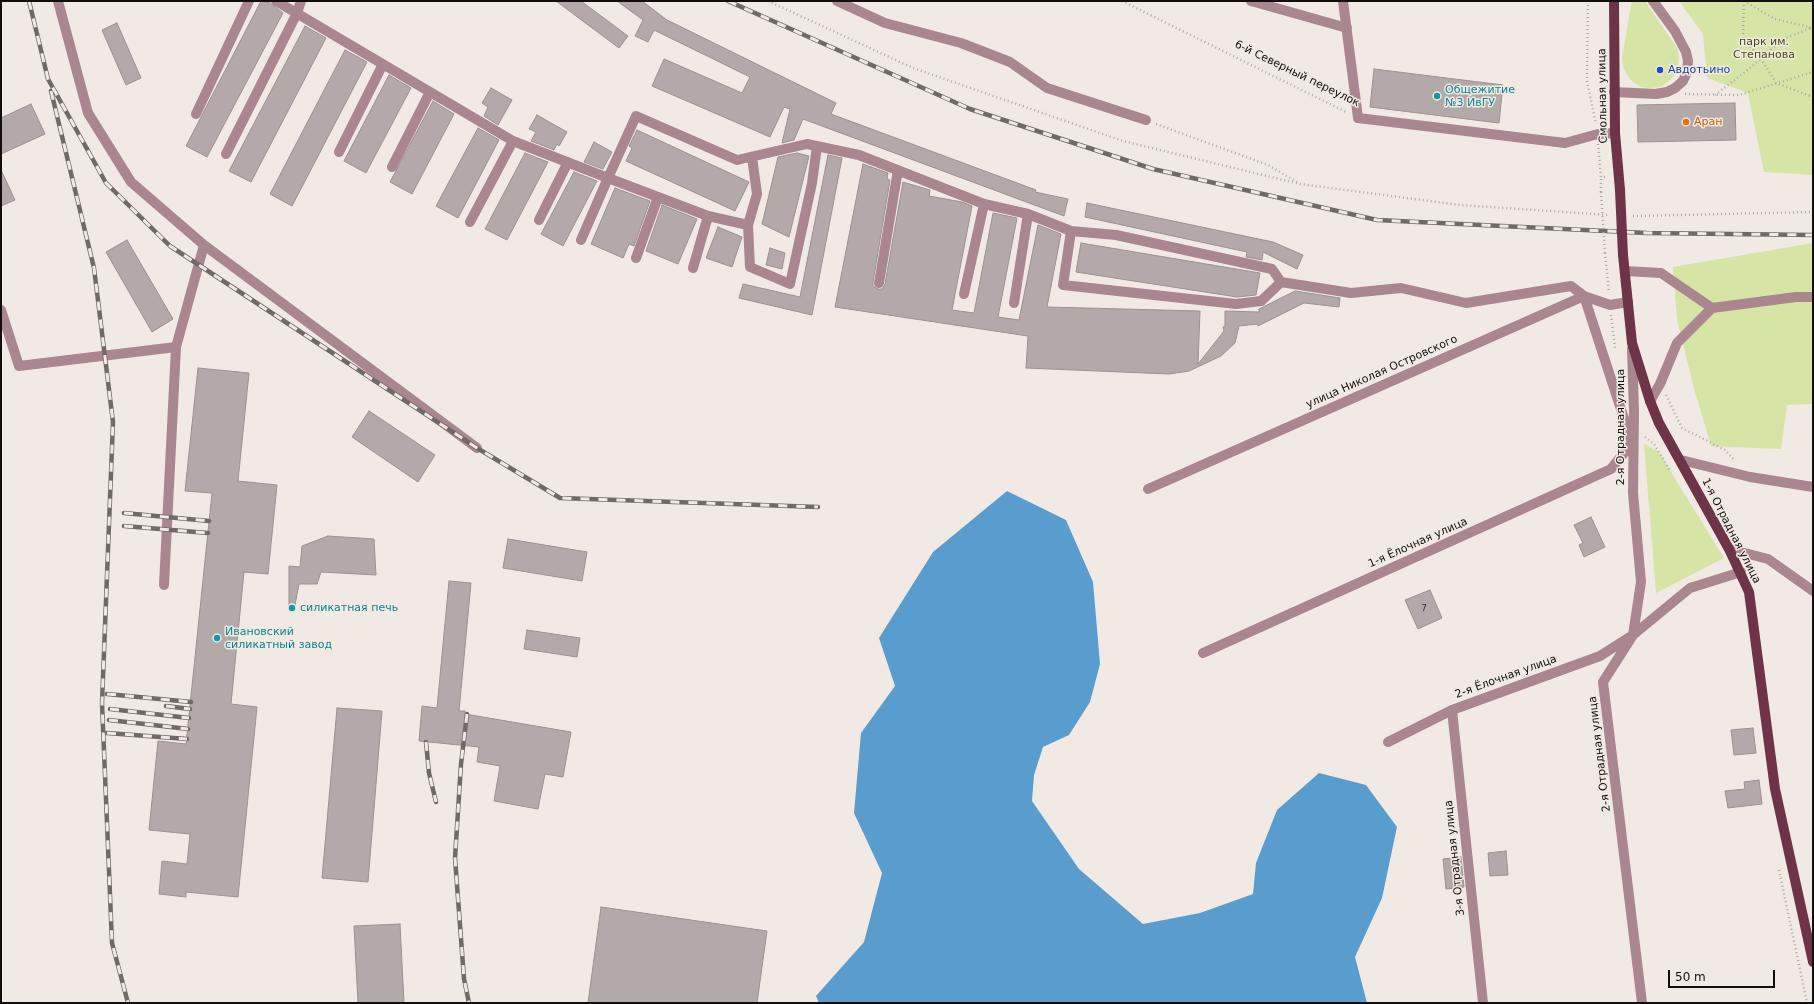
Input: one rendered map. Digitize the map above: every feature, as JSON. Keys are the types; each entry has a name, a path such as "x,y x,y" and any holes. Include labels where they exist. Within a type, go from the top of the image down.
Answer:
{"main road":[{"name":"Смольная улица","path":"1614,1 1615,133 1620,190"},
{"name":"1-я Отрадная улица","path":"1620,190 1625,271 1632,343 1650,402 1659,423 1681,460 1741,572 1749,592 1774,789 1813,962"}],"street":[{"path":"58,1 88,113 131,182 204,245 477,448"},
{"path":"196,114 249,1"},
{"path":"276,1 513,140 708,216 748,225"},
{"path":"226,154 297,13 301,1"},
{"path":"837,1 884,23 961,43 1010,62 1047,88 1146,120"},
{"path":"1251,1 1347,28"},
{"path":"1343,1 1358,118"},
{"path":"1614,92 1656,94 1666,92 1675,88 1683,81 1687,72 1688,62 1686,52 1675,31 1653,1"},
{"path":"339,152 383,64"},
{"path":"392,167 430,92"},
{"path":"581,240 636,116 737,160 807,144 859,155 984,204 1028,214 1071,231 1116,235 1272,269 1281,282 1352,294 1400,288 1466,303 1571,286 1584,296 1610,305 1628,302"},
{"name":"6-й Северный переулок","path":"1358,118 1564,143 1598,134 1615,133"},
{"path":"470,222 513,140"},
{"path":"752,157 757,194 748,225 750,267 790,284 812,183 818,146"},
{"path":"539,220 568,162"},
{"path":"879,284 898,170"},
{"path":"636,258 658,197"},
{"path":"964,294 984,204"},
{"path":"1014,303 1028,214"},
{"path":"693,268 708,216"},
{"path":"1071,231 1063,285 1236,304 1261,301 1281,282"},
{"path":"164,585 176,347 204,245"},
{"path":"1625,271 1661,273 1712,308"},
{"path":"1584,296 1632,443"},
{"name":"улица Николая Островского","path":"1148,489 1584,296"},
{"path":"1650,402 1660,384 1677,343 1712,308 1796,297 1813,297"},
{"path":"1,310 19,366 176,347"},
{"name":"2-я Отрадная улица","path":"1632,343 1633,493 1641,582 1633,635 1603,682 1642,1003"},
{"name":"1-я Ёлочная улица","path":"1203,653 1611,469 1632,443"},
{"path":"1681,460 1750,477 1813,487"},
{"path":"1729,549 1768,559 1813,590"},
{"path":"1633,635 1690,588 1741,572"},
{"name":"2-я Ёлочная улица","path":"1388,742 1452,710 1600,656 1633,635"},
{"name":"3-я Отрадная улица","path":"1452,710 1483,1003"}],"path":[{"path":"768,1 913,68 1123,141 1300,184 1460,205 1614,215"},
{"name":"6-й Северный переулок","path":"1122,1 1358,118"},
{"path":"1588,1 1587,81 1598,134"},
{"path":"1812,28 1775,19 1744,1 1743,38 1761,59 1776,83 1813,97"},
{"path":"1715,95 1761,59 1783,39 1812,28"},
{"path":"1678,94 1739,95 1813,72"},
{"path":"1146,120 1268,165 1300,184"},
{"path":"1601,178 1605,253 1615,350"},
{"path":"1629,216 1644,217 1813,212"},
{"path":"1660,384 1682,428 1725,450 1750,477"},
{"path":"1633,429 1654,444 1674,477"},
{"path":"1778,866 1807,1003"}],"green space":[{"path":"1634,1 1645,1 1677,48 1679,57 1678,67 1674,76 1660,87 1641,87 1633,82 1623,67 1622,58 1631,4"},
{"name":"парк им. Степанова","path":"1679,1 1813,1 1813,175 1764,172 1748,93 1707,78 1703,34"},
{"path":"1813,243 1813,404 1787,405 1781,449 1711,446 1693,385 1677,319 1673,267"},
{"path":"1644,444 1658,451 1724,558 1656,593"}],"water":[{"path":"1007,491 1066,520 1093,582 1100,664 1090,702 1069,735 1043,747 1034,775 1032,801 1079,869 1143,924 1200,913 1253,894 1256,863 1277,810 1319,773 1366,785 1397,827 1382,898 1355,957 1367,1003 819,1003 816,996 864,942 882,873 854,813 861,733 895,686 879,638 933,552"}],"building":[{"path":"261,1 270,3 283,13 207,157 186,146"},
{"path":"556,1 581,1 628,36 619,48"},
{"path":"617,1 642,1 667,20 836,103 831,114 1036,190 1035,192 1068,199 1064,216 803,119 794,140 782,143 790,109 784,107 770,137 652,86 664,59 742,93 750,77 654,30 648,42 635,36 643,20"},
{"path":"117,23 141,78 126,85 102,30"},
{"path":"305,26 326,38 251,182 229,171"},
{"path":"345,50 367,62 292,206 270,194"},
{"name":"Общежитие №3 ИвГУ","path":"1374,69 1503,85 1499,123 1370,107"},
{"path":"389,75 411,88 366,173 344,161"},
{"path":"491,88 512,100 498,125 484,116 488,107 482,103"},
{"path":"433,101 454,114 412,194 390,182"},
{"name":"Аран","path":"1735,103 1736,140 1638,142 1637,105"},
{"path":"31,104 45,134 1,154 1,118"},
{"path":"537,115 567,132 559,146 557,144 554,150 531,141 536,132 529,129"},
{"path":"478,128 499,140 458,218 436,206"},
{"path":"637,130 749,182 735,211 626,161 632,148 629,146"},
{"path":"594,142 612,152 603,169 584,162"},
{"path":"525,153 548,162 507,240 485,229"},
{"path":"797,153 809,156 789,237 762,224 778,157"},
{"path":"828,155 842,158 812,315 739,298 743,284 800,297"},
{"path":"863,164 888,173 887,179 890,180 873,282 873,286 878,289 882,289 885,284 903,182 930,190 929,196 962,202 972,206 952,310 974,313 993,213 1017,218 998,317 1019,320 1038,225 1061,234 1047,307 1200,311 1198,364 1224,331 1225,311 1259,312 1259,309 1295,291 1340,298 1339,307 1304,303 1258,326 1258,324 1239,326 1235,343 1221,356 1189,371 1169,374 1026,368 1028,336 835,307"},
{"path":"1,170 15,200 1,206"},
{"path":"574,172 597,181 563,246 541,234"},
{"path":"615,188 650,201 634,246 629,244 623,258 591,244"},
{"path":"1087,203 1273,242 1303,255 1297,269 1263,252 1262,260 1246,257 1247,252 1085,217"},
{"path":"662,205 697,219 678,264 646,251"},
{"path":"718,227 742,237 732,267 706,258"},
{"path":"127,240 173,319 152,332 106,252"},
{"path":"1081,243 1260,273 1256,295 1237,297 1076,272"},
{"path":"770,248 785,253 782,269 766,265"},
{"name":"Ивановский силикатный завод","path":"198,368 249,373 238,481 277,485 268,574 244,572 231,704 257,707 238,897 186,892 186,897 159,894 162,861 187,864 190,834 149,830 158,741 186,744 212,493 185,491"},
{"path":"369,411 435,455 418,482 352,437"},
{"path":"1591,517 1605,547 1584,557 1579,545 1583,543 1574,525"},
{"name":"силикатная печь","path":"328,536 374,539 376,575 321,572 317,584 299,584 295,605 289,605 289,566 300,567 302,546"},
{"path":"508,539 587,552 582,581 503,568"},
{"path":"449,581 471,583 459,711 465,711 465,714 571,732 563,777 545,774 538,809 494,801 500,766 477,762 479,747 419,741 422,706 437,708"},
{"path":"1430,590 1442,618 1418,629 1405,600"},
{"path":"527,630 580,638 577,657 524,649"},
{"path":"337,708 382,711 368,882 322,878"},
{"path":"1753,728 1756,753 1734,755 1731,730"},
{"path":"1759,780 1762,804 1728,808 1725,791 1745,789 1744,782"},
{"path":"1506,851 1508,875 1490,876 1488,853"},
{"path":"1461,857 1464,887 1446,889 1443,859"},
{"path":"601,907 767,931 757,1003 588,1003"},
{"path":"400,924 404,1003 358,1003 354,926"}],"railway":[{"path":"29,1 48,79 106,183 170,246 477,448 560,498 818,507"},
{"path":"728,1 970,109 1153,169 1377,220 1647,233 1813,235"},
{"path":"51,91 94,268 113,422 102,703 112,943 128,1003"},
{"path":"124,513 209,521"},
{"path":"124,526 208,533"},
{"path":"107,694 191,702"},
{"path":"166,706 190,709"},
{"path":"110,709 189,718"},
{"path":"467,714 461,764 455,858 464,979 469,1003"},
{"path":"109,720 188,729"},
{"path":"107,733 187,739"},
{"path":"426,742 429,773 436,802"}],"place":[{"name":"Авдотьино","path":"1660,70"},
{"name":"Общежитие №3 ИвГУ","path":"1437,96"},
{"name":"Аран","path":"1686,122"},
{"name":"силикатная печь","path":"292,608"},
{"name":"Ивановский силикатный завод","path":"217,638"}]}
